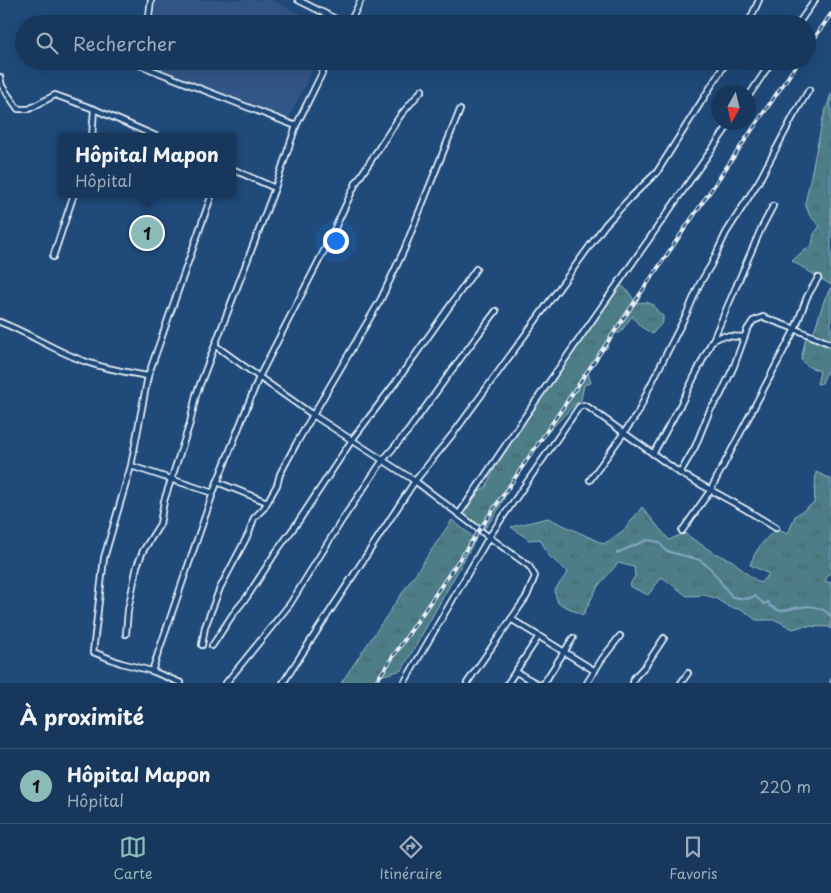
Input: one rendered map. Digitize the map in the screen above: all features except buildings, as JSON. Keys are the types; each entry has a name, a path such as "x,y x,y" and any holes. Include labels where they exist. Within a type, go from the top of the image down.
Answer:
{"street":[{"path":"149,15 151,0"},
{"path":"298,0 329,15"},
{"path":"352,15 361,0"},
{"path":"752,15 759,0"},
{"path":"804,15 815,0"},
{"path":"157,70 296,126"},
{"path":"126,634 128,610 137,566 143,551 160,524 164,501 190,423 196,395 275,188 296,126 324,70"},
{"path":"283,683 415,481 456,430 605,226 630,197 657,172 721,70"},
{"path":"756,85 766,70"},
{"path":"0,77 2,86 18,109 29,109 54,95 94,109 149,133"},
{"path":"152,671 213,492 259,377 328,243 356,183 400,116 422,90"},
{"path":"590,480 638,413 726,233 755,188 809,90"},
{"path":"92,133 94,109"},
{"path":"202,645 205,627 220,588 250,531 254,518 263,510 296,444 381,299 404,250 460,110"},
{"path":"459,514 725,130"},
{"path":"236,170 275,188"},
{"path":"53,257 73,198"},
{"path":"181,683 152,671 121,664 93,652 104,558 131,466 148,376 211,198"},
{"path":"653,454 682,402 712,341 773,206"},
{"path":"212,646 352,440 399,378 476,269"},
{"path":"682,531 710,491 795,329 807,297 818,278"},
{"path":"226,683 290,604 342,520 384,460 408,431 496,311"},
{"path":"680,473 695,447 710,410 720,396 751,323 761,317 831,344"},
{"path":"0,322 83,361 148,376"},
{"path":"712,341 722,336 744,337"},
{"path":"216,346 313,415 415,481 530,566 535,576 526,596 467,683"},
{"path":"404,683 489,537 579,407 583,405 680,473 776,528"},
{"path":"131,466 213,492"},
{"path":"217,482 267,502"},
{"path":"511,619 595,671"},
{"path":"508,683 539,636"},
{"path":"588,683 602,659 620,636"},
{"path":"544,683 573,638"},
{"path":"633,683 634,678 646,665 664,638"},
{"path":"516,672 536,683"},
{"path":"681,683 688,673"}],"shaded area":[{"path":"153,0 271,0 303,15 150,15"},
{"path":"153,70 312,70 286,123"}],"green space":[{"path":"831,94 831,285 792,261 812,245 814,234 820,226 810,216 805,204 823,118"},
{"path":"617,282 628,291 636,303 646,302 654,305 663,316 663,322 652,334 640,326 632,316 620,333 612,333 613,338 607,348 599,353 588,373 591,383 584,385 581,400 536,445 526,463 518,471 496,514 481,533 460,515 480,490 486,487 497,463"},
{"path":"831,287 831,361 822,383 817,384 820,371 809,367 801,360 806,337 813,334 825,298"},
{"path":"816,472 831,479 831,570 825,581 831,583 831,629 829,627 803,626 793,629 776,620 756,620 743,610 729,607 715,598 705,595 687,596 662,577 648,595 629,586 635,576 634,567 618,563 598,586 583,615 558,603 554,591 568,572 549,556 540,539 529,540 511,527 548,518 604,544 624,530 642,507 669,540 684,533 714,553 733,561 760,583 769,574 750,565 757,550 776,529 788,534 795,516 814,503"},
{"path":"452,520 476,539 402,670 377,677 378,683 341,683"}],"waterway":[{"path":"617,553 647,540 659,542 666,551 700,560 711,569 732,597 747,599 755,596 764,604 768,602 770,606 780,611 807,606 819,608 831,616"},
{"path":"830,683 831,679"}],"railway":[{"path":"816,36 831,14"},
{"path":"375,683 793,70"}],"place":[{"name":"Hôpital Mapon","path":"147,233"}]}
